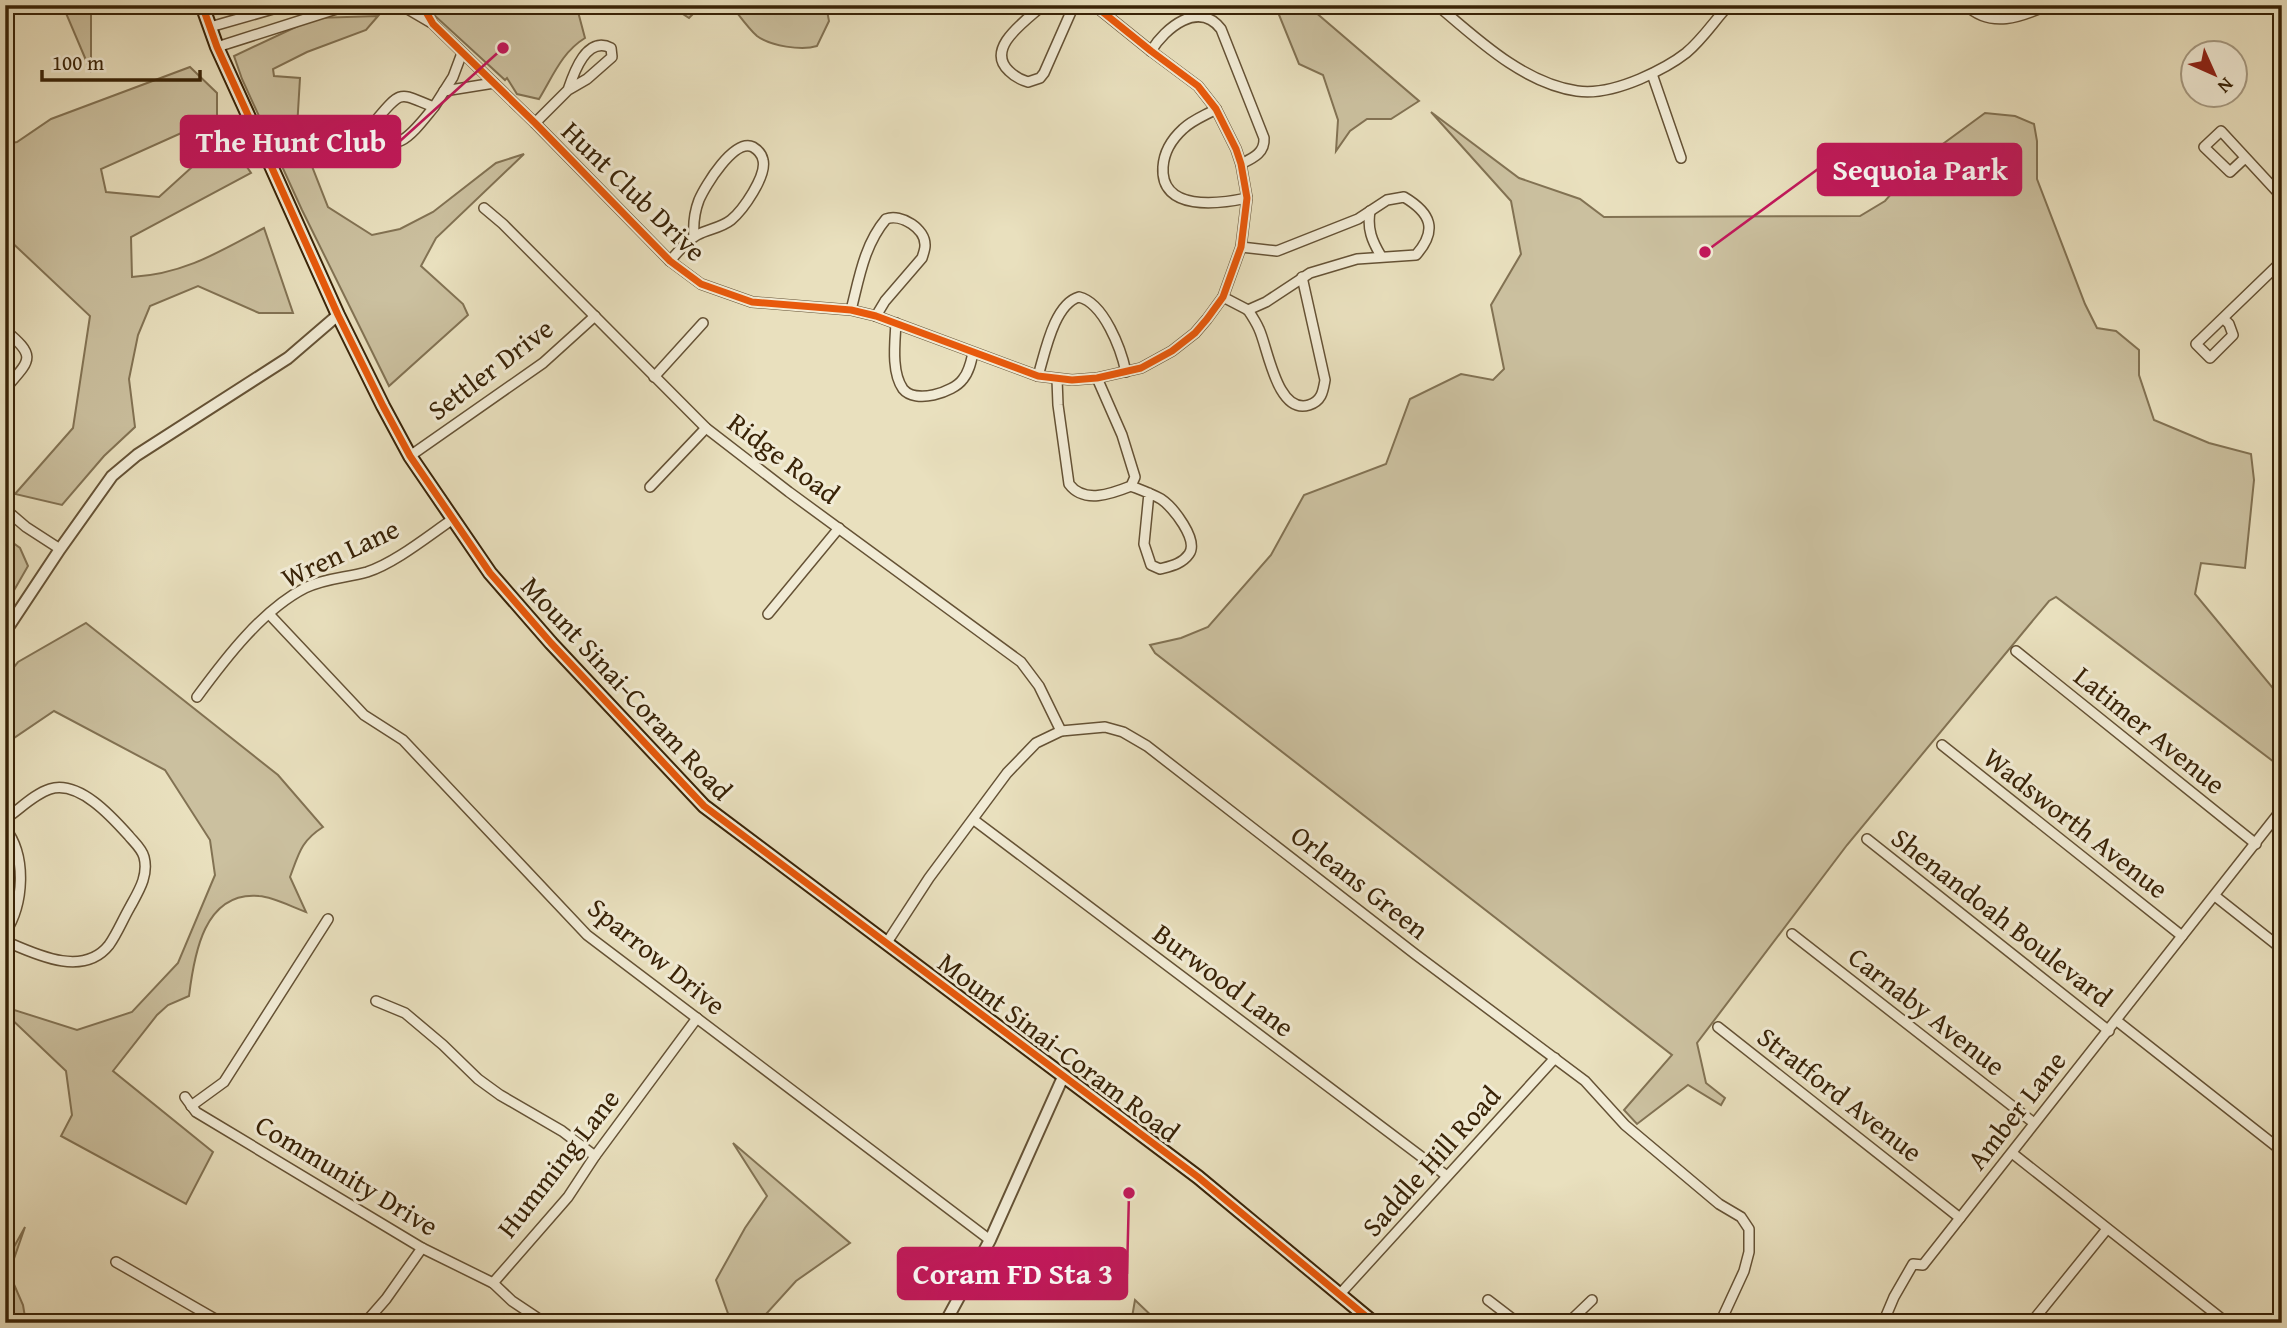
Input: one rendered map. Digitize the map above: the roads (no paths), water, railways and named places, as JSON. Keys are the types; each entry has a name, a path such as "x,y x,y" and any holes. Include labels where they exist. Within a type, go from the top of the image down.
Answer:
{"main road":[{"name":"Mount Sinai-Coram Road","path":"202,5 217,47 338,315 410,456 490,573 551,643 704,806 1198,1177 1374,1323"}],"street":[{"path":"210,27 287,5"},
{"path":"217,47 349,5"},
{"name":"Hunt Club Drive","path":"401,5 433,24 535,123 670,261 701,284 752,302 851,310 876,316 973,354 1038,376 1057,379 1097,378 1141,368 1172,351 1195,333 1223,297 1241,247 1247,198 1236,149 1216,109 1198,86 1094,5"},
{"name":"Hunt Club Drive","path":"422,5 433,24"},
{"path":"1043,5 1006,40 1002,48 1005,68 1028,82 1040,78 1044,73 1074,5"},
{"path":"1437,5 1492,51 1528,73 1579,92 1628,84 1652,74 1687,52 1725,7"},
{"path":"1966,5 1981,15 2008,20 2048,5"},
{"path":"1151,51 1160,35 1187,18 1203,15 1216,22 1264,138 1264,146 1260,152 1241,164"},
{"path":"535,123 568,90 587,79 612,57 611,48 601,44 591,50 574,72 568,90"},
{"path":"434,107 407,95 400,96 387,106 377,119 391,142 406,139 434,107 453,77 462,53"},
{"path":"1652,74 1681,159"},
{"path":"444,91 494,83"},
{"path":"1216,109 1176,135 1163,161 1165,183 1175,194 1194,202 1220,204 1247,198"},
{"path":"2245,158 2230,172 2204,147 2221,131 2282,197"},
{"path":"670,261 694,237 722,225 741,210 761,177 763,168 762,156 754,148 741,147 712,177 699,200 692,223 694,237"},
{"path":"1241,247 1277,251 1356,220 1387,200 1404,197 1422,209 1429,224 1429,236 1416,255 1357,259 1310,273 1266,302 1248,310"},
{"name":"Ridge Road","path":"484,208 706,428 1021,662 1040,685 1061,731"},
{"path":"1370,211 1368,223 1371,237 1381,256"},
{"path":"851,310 864,257 872,240 886,219 896,217 920,231 926,243 925,249 922,258 885,301 876,316"},
{"path":"2223,318 2229,324 2233,335 2210,359 2196,344 2282,261"},
{"path":"1223,297 1248,310 1259,329 1283,395 1298,406 1306,407 1322,395 1325,380 1302,277"},
{"path":"1038,376 1059,316 1066,304 1079,297 1090,301 1102,317 1122,354 1126,372"},
{"path":"5,632 112,477 137,455 288,358 338,315"},
{"name":"Settler Drive","path":"410,456 542,363 595,316"},
{"path":"654,377 703,323"},
{"path":"896,323 896,365 899,379 905,391 913,395 941,393 957,386 968,371 973,354"},
{"path":"5,330 21,344 27,356 25,364 5,389"},
{"path":"1057,379 1069,484 1072,489 1097,496 1114,494 1131,486 1135,477 1122,435 1097,378"},
{"path":"650,487 706,428"},
{"path":"1131,486 1149,493 1162,500 1172,509 1188,534 1190,554 1178,564 1160,569 1151,565 1147,559 1144,544 1149,493"},
{"path":"5,509 26,527 60,549"},
{"name":"Wren Lane","path":"197,697 229,653 270,614 304,589 327,580 369,571 396,558 453,519"},
{"path":"768,614 839,528"},
{"name":"Sparrow Drive","path":"270,614 364,715 404,740 587,935 990,1240"},
{"name":"Latimer Avenue","path":"2016,651 2256,844"},
{"name":"Orleans Green","path":"886,944 929,878 1023,755 1036,743 1061,731 1105,727 1123,732 1147,746 1539,1049 1585,1081 1625,1125 1719,1204 1741,1217 1749,1229 1749,1252 1744,1271 1720,1323"},
{"name":"Wadsworth Avenue","path":"1942,745 2182,936"},
{"path":"5,819 49,790 71,790 91,799 114,820 142,851 145,868 138,893 109,944 89,959 59,961 5,941"},
{"path":"2117,1021 2282,809"},
{"name":"Burwood Lane","path":"974,820 1447,1176"},
{"path":"5,828 10,834 18,860 21,883 18,906 5,933"},
{"name":"Shenandoah Boulevard","path":"1867,839 2109,1031"},
{"path":"2215,895 2282,949"},
{"name":"Community Drive","path":"328,919 224,1082 188,1101 196,1112 422,1248 493,1283"},
{"name":"Carnaby Avenue","path":"1792,934 2034,1123"},
{"path":"376,1000 405,1013 489,1087 562,1131 594,1156"},
{"name":"Humming Lane","path":"493,1283 568,1197 594,1156 698,1018"},
{"name":"Shenandoah Boulevard","path":"2117,1021 2282,1152"},
{"name":"Amber Lane","path":"1883,1323 1913,1264 1923,1265 2117,1021"},
{"name":"Stratford Avenue","path":"1718,1027 1960,1218"},
{"name":"Saddle Hill Road","path":"1340,1294 1555,1058"},
{"path":"945,1323 990,1240 1063,1077"},
{"path":"2012,1153 2227,1323"},
{"path":"2031,1323 2107,1229"},
{"path":"365,1323 386,1299 422,1248"},
{"path":"116,1262 222,1323"},
{"path":"493,1283 512,1301 545,1323"},
{"path":"1488,1300 1518,1323"},
{"path":"1568,1323 1592,1300"}],"place":[{"name":"The Hunt Club","path":"503,48"},
{"name":"Sequoia Park","path":"1705,252"},
{"name":"Coram FD Sta 3","path":"1129,1193"}]}
